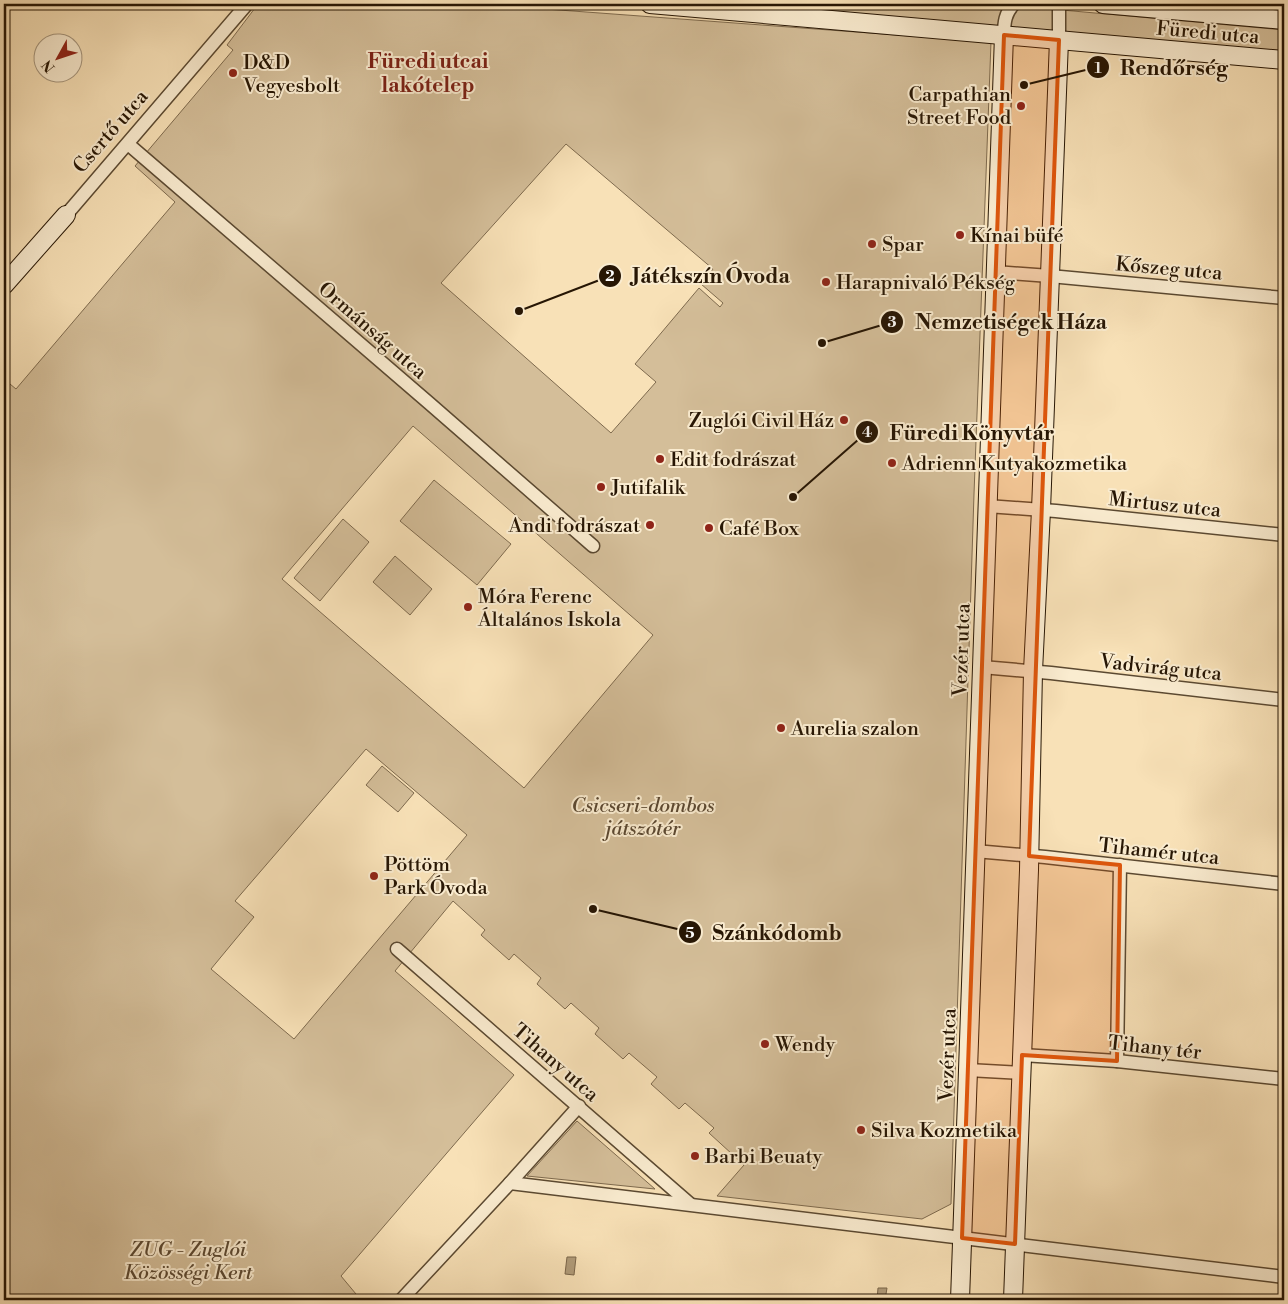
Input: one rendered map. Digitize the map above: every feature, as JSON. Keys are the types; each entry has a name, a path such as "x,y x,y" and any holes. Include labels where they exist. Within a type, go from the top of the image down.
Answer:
{"street":[{"name":"Füredi utca","path":"650,4 1284,60"},
{"name":"Vezér utca","path":"960,1300 1004,26 1007,13 1014,4"},
{"path":"1013,1300 1024,1245 1021,1074 1029,856 1033,671 1041,510 1059,4"},
{"name":"Füredi utca","path":"1104,4 1284,20"},
{"name":"Csertő utca","path":"4,285 128,144 244,5"},
{"name":"Ormánság utca","path":"128,144 593,546"},
{"name":"Kőszeg utca","path":"995,272 1284,298"},
{"name":"Mirtusz utca","path":"987,506 1284,535"},
{"name":"Vadvirág utca","path":"982,667 1033,671 1284,700"},
{"name":"Tihamér utca","path":"976,851 1284,884"},
{"path":"1117,1061 1120,866"},
{"name":"Tihany utca","path":"397,948 690,1204"},
{"name":"Tihany tér","path":"1022,1055 1117,1061 1284,1079"},
{"path":"968,1070 1021,1074"},
{"path":"401,1300 579,1106"},
{"path":"510,1183 1284,1277"}],"highlighted area":[{"path":"1004,35 1059,40 1029,856 1120,865 1117,1061 1022,1055 1015,1244 962,1238"}],"green space":[{"path":"258,4 478,4 991,42 951,1204 922,1219 717,1196 744,1165 709,1133 714,1128 685,1103 679,1109 651,1084 657,1077 629,1053 623,1059 595,1034 599,1028 571,1003 565,1009 537,984 541,978 514,954 509,960 481,935 485,930 453,901 395,971 514,1075 341,1276 361,1300 4,1300 4,379 16,389 175,202 135,166 233,50 227,45","holes":["566,144 713,269 701,284 723,303 720,307 699,288 635,364 656,382 611,433 441,283","413,426 653,635 524,788 282,579","366,749 467,835 294,1039 211,969 254,917 235,901"]},
{"path":"735,4 995,4 1284,30 1284,53"},
{"path":"1164,4 1284,4 1284,15"},
{"path":"434,480 511,544 477,585 400,521"},
{"path":"343,519 369,542 320,601 294,578"},
{"path":"395,556 432,589 410,615 373,582"},
{"path":"382,766 414,793 398,812 366,785"},
{"path":"577,1121 655,1189 527,1176"}],"shaded area":[{"path":"567,1257 576,1257 574,1275 565,1274"},
{"path":"878,1288 887,1288 887,1299 877,1300"}],"place":[{"name":"D&D Vegyesbolt","path":"233,73"},
{"name":"Rendőrség","path":"1024,85"},
{"name":"Carpathian Street Food","path":"1021,106"},
{"name":"Kínai büfé","path":"960,235"},
{"name":"Spar","path":"872,244"},
{"name":"Harapnivaló Pékség","path":"826,282"},
{"name":"Játékszín Óvoda","path":"519,311"},
{"name":"Nemzetiségek Háza","path":"822,343"},
{"name":"Zuglói Civil Ház","path":"844,420"},
{"name":"Edit fodrászat","path":"660,459"},
{"name":"Adrienn Kutyakozmetika","path":"892,463"},
{"name":"Jutifalik","path":"601,487"},
{"name":"Füredi Könyvtár","path":"793,497"},
{"name":"Andi fodrászat","path":"650,525"},
{"name":"Café Box","path":"709,528"},
{"name":"Móra Ferenc Általános Iskola","path":"468,607"},
{"name":"Aurelia szalon","path":"781,728"},
{"name":"Pöttöm Park Óvoda","path":"374,876"},
{"name":"Szánkódomb","path":"593,909"},
{"name":"Wendy","path":"765,1044"},
{"name":"Silva Kozmetika","path":"861,1130"},
{"name":"Barbi Beuaty","path":"695,1156"}],"district":[{"name":"Füredi utcai lakótelep","path":"428,73"}],"park label":[{"name":"Csicseri-dombos játszótér","path":"643,816"},
{"name":"ZUG - Zuglói Közösségi Kert","path":"188,1260"}]}
